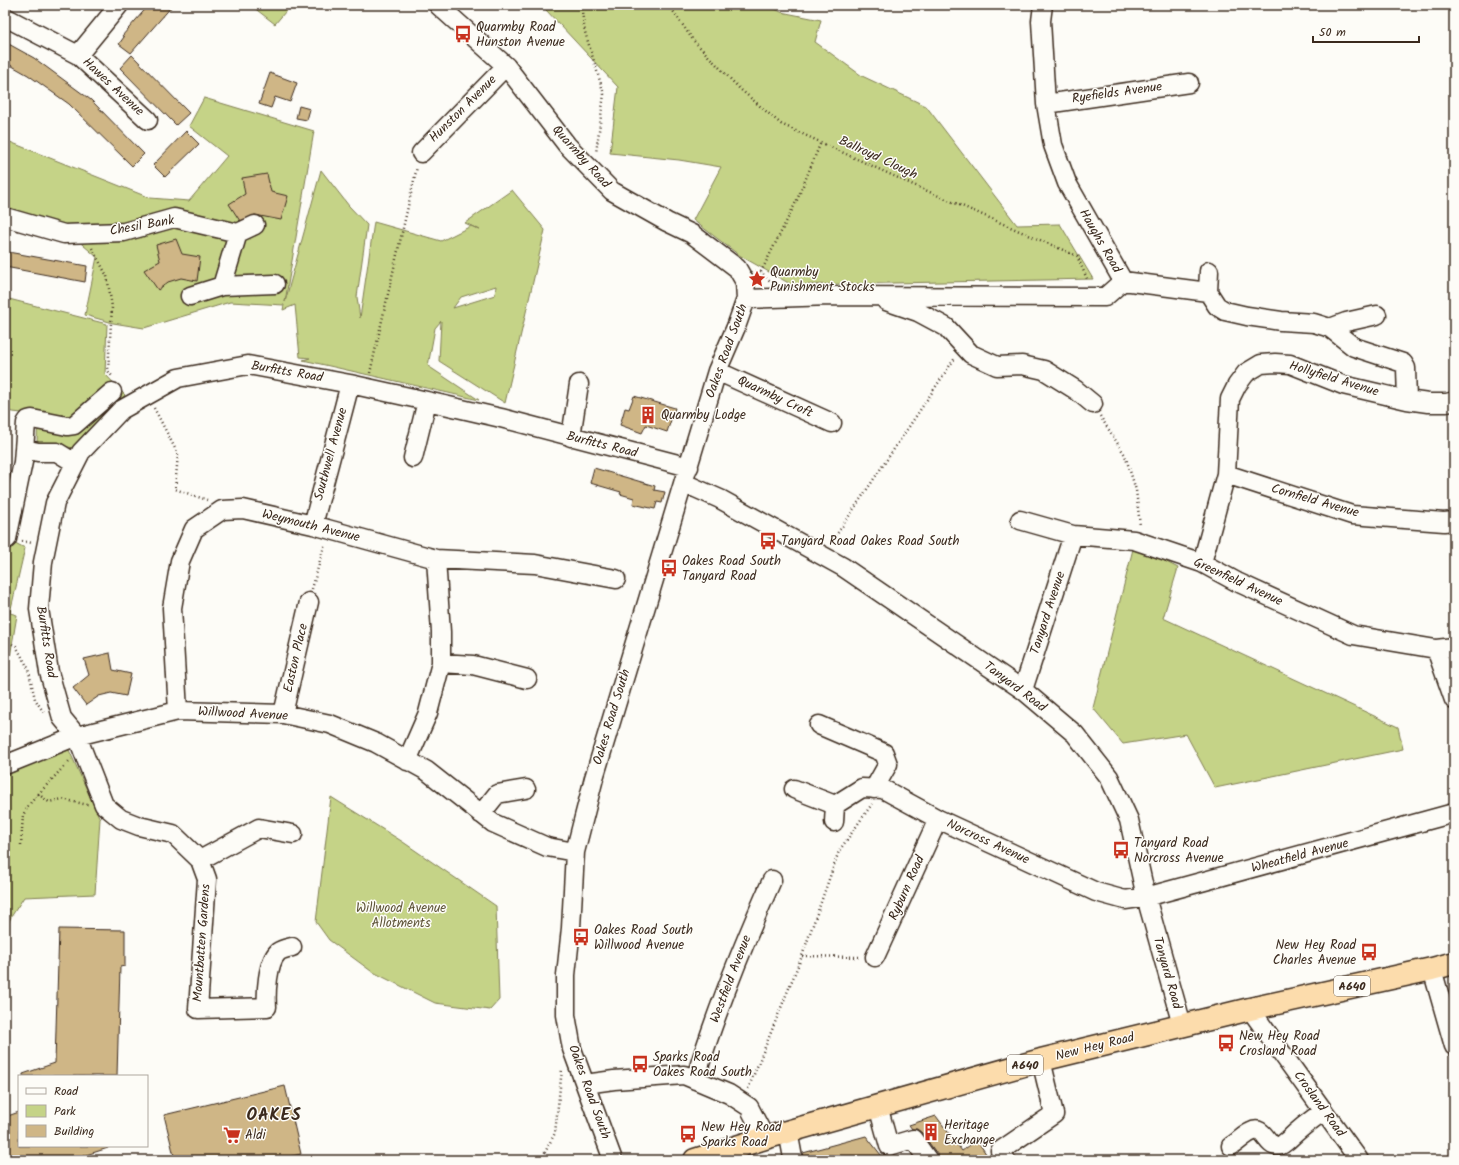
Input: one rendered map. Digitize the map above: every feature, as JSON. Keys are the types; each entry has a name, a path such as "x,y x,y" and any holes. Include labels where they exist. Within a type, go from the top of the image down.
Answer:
{"highway":[{"name":"New Hey Road","path":"695,1160 788,1131 1041,1060 1250,1008 1454,963"}],"street":[{"name":"Hawes Avenue","path":"78,55 119,5"},
{"name":"Quarmby Road","path":"438,5 506,66 567,144 612,191 667,222 692,234 743,283"},
{"name":"Haughs Road","path":"743,283 787,298 831,296 1105,297 1123,281 1067,183 1053,145 1046,104 1041,21 1042,5"},
{"name":"Hawes Avenue","path":"5,17 78,55 148,120"},
{"name":"Hunston Avenue","path":"421,153 506,66"},
{"name":"Ryefields Avenue","path":"1046,104 1189,83"},
{"name":"Chesil Bank","path":"5,217 64,234 124,232 174,218 238,233"},
{"path":"222,286 238,233 255,225"},
{"path":"1209,271 1208,292 1217,306 1225,310 1247,316 1281,321 1314,323 1330,328 1354,347 1403,363 1406,368 1407,400"},
{"path":"1123,281 1208,292"},
{"name":"Oakes Road South","path":"610,1152 572,1049 566,1015 566,975 571,928 575,852 594,778 686,475 722,359 736,327 743,283"},
{"path":"190,296 222,286 275,284"},
{"name":"Haughs Road","path":"831,296 889,302 918,312 946,327 971,354 997,366 1022,365 1044,370 1076,390 1093,404"},
{"path":"1330,328 1346,322 1377,315"},
{"name":"Hollyfield Avenue","path":"1202,563 1226,474 1230,399 1237,385 1246,373 1261,364 1290,364 1343,385 1407,400 1428,403 1454,402"},
{"name":"Burfitts Road","path":"79,742 62,718 49,672 39,609 43,562 55,503 81,452 121,410 178,378 248,365 358,385 501,418 571,437 686,475"},
{"name":"Quarmby Croft","path":"718,371 832,423"},
{"path":"571,437 579,384"},
{"name":"Southwell Avenue","path":"321,527 358,385"},
{"path":"7,539 23,462 26,423 28,420 32,419 67,426 74,425 113,386"},
{"path":"413,458 427,401"},
{"path":"24,449 38,452 57,452 75,463"},
{"name":"Cornfield Avenue","path":"1226,474 1352,515 1444,522 1454,521"},
{"name":"Tanyard Road","path":"686,475 720,499 843,567 1023,690 1075,734 1110,777 1129,820 1146,898 1182,1025"},
{"name":"Weymouth Avenue","path":"178,711 172,608 180,561 194,529 222,510 243,509 321,527 436,559 535,564 616,579"},
{"name":"Greenfield Avenue","path":"1020,520 1073,535 1134,540 1202,563 1237,582 1353,635 1436,649 1454,648"},
{"name":"Tanyard Avenue","path":"1023,690 1073,535"},
{"path":"407,761 428,713 441,663 441,632 436,559"},
{"name":"Easton Place","path":"283,714 309,602"},
{"path":"1436,649 1454,700"},
{"path":"441,663 473,665 527,679"},
{"name":"Willwood Avenue","path":"5,765 178,711 283,714 330,724 376,743 427,772 493,823 547,847 575,852"},
{"path":"794,789 835,813 862,788 878,789 888,764 884,753 819,724"},
{"name":"Mountbatten Gardens","path":"79,742 104,805 121,819 139,826 173,834 200,860 207,879 198,1009 267,1007 266,990 269,973 277,953 283,949 292,948"},
{"path":"481,814 497,794 526,789"},
{"name":"Norcross Avenue","path":"878,789 938,819 1096,892 1126,900 1146,898"},
{"name":"Wheatfield Avenue","path":"1146,898 1454,813"},
{"name":"Ryburn Road","path":"875,957 938,819"},
{"path":"200,860 259,828 293,834"},
{"name":"Westfield Avenue","path":"695,1080 707,1042 734,969 772,880"},
{"path":"1432,969 1454,1046"},
{"name":"Crosland Road","path":"1250,1008 1360,1160"},
{"path":"1006,1160 1000,1151 1054,1114 1041,1060"},
{"path":"585,1084 614,1080 684,1075 729,1094 749,1107 765,1138"},
{"path":"878,1106 889,1146 913,1139 928,1160"},
{"path":"1231,1146 1252,1131 1257,1130 1261,1131 1272,1145 1276,1147 1281,1145 1324,1111"},
{"path":"788,1131 793,1158 795,1160"}],"path":[{"path":"581,5 585,32 604,94 593,172"},
{"name":"Ballroyd Clough","path":"669,5 693,40 740,89 781,124 909,183 1077,256 1095,297"},
{"path":"743,283 761,272 797,200 821,142"},
{"path":"358,385 421,153"},
{"path":"84,234 107,276 112,307 108,371 113,386"},
{"path":"761,272 787,298"},
{"path":"822,556 964,346"},
{"path":"148,395 178,454 175,489 232,509"},
{"path":"1093,404 1125,455 1136,490 1141,542"},
{"path":"309,602 321,527"},
{"path":"7,539 47,545"},
{"path":"21,845 23,815 31,802 79,742"},
{"path":"743,1103 802,956 838,851 878,789"},
{"path":"38,794 49,802 62,799 82,804 104,805"},
{"path":"802,956 875,957"},
{"path":"541,1160 555,1133 561,1072 572,1049"}],"green space":[{"path":"255,5 291,5 275,24 253,7"},
{"path":"543,5 767,5 781,12 821,20 815,42 862,76 926,106 1017,225 1060,224 1093,279 792,285 739,255 693,220 721,167 679,160 610,153 618,87"},
{"path":"204,98 314,131 285,302 321,170 349,206 367,225 357,297 360,318 374,222 441,241 471,226 480,230 465,223 512,190 545,230 505,403 439,361 441,321 435,328 428,366 479,400 303,360 310,358 300,357 295,305 283,310 284,305 230,302 144,328 113,323 85,315 97,257 62,227 5,211 5,140 150,198 189,201 227,156 189,126","holes":["496,286 495,295 453,308 461,297"]},
{"path":"5,298 107,324 105,374 125,395 74,448 37,442 38,415 5,411"},
{"path":"5,538 25,548 10,613 17,615 5,687"},
{"path":"1134,545 1178,568 1163,618 1398,727 1403,749 1215,788 1186,734 1123,744 1093,708"},
{"path":"65,741 100,819 95,894 24,897 11,917 5,931 5,765"},
{"name":"Willwood Avenue Allotments","path":"331,797 403,842 496,906 499,1000 490,1010 435,1003 371,971 329,940 316,922"}],"building":[{"path":"149,5 173,5 131,53 119,44 124,37 122,36"},
{"path":"5,42 34,58 91,100 144,154 132,166 69,104 28,75 5,62"},
{"path":"132,55 189,113 176,125 120,68"},
{"path":"270,73 297,83 290,102 275,97 271,108 259,104"},
{"path":"299,106 310,109 307,120 296,118"},
{"path":"186,131 199,144 165,177 153,165"},
{"path":"267,174 271,192 288,196 281,220 255,215 240,221 229,204 245,194 242,178"},
{"path":"176,239 182,254 200,257 197,281 181,278 168,282 158,290 144,270 160,261 156,245"},
{"path":"8,252 87,266 85,282 5,267"},
{"name":"Quarmby Lodge","path":"634,396 675,408 667,432 646,425 642,433 620,425 625,408 629,409"},
{"path":"594,468 655,486 654,490 665,492 662,503 657,502 655,509 633,504 634,498 620,494 621,492 590,483"},
{"path":"110,653 113,670 131,674 126,696 111,693 99,696 86,705 73,688 89,675 84,659"},
{"path":"59,929 125,930 125,966 120,967 117,1075 23,1075 55,1063"},
{"name":"Aldi","path":"285,1086 301,1154 276,1160 175,1160 164,1115"},
{"path":"18,1112 18,1147 108,1148 83,1156 84,1160 8,1160 5,1151 5,1117"},
{"name":"Heritage Exchange","path":"936,1116 962,1151 977,1140 990,1160 938,1160 937,1154 922,1133 917,1129 912,1129 909,1125"},
{"path":"866,1136 885,1160 805,1160 803,1153"}],"place":[{"name":"Quarmby Road Hunston Avenue","path":"463,34"},
{"name":"Quarmby Punishment Stocks","path":"757,279"},
{"name":"Quarmby Lodge","path":"648,415"},
{"name":"Tanyard Road Oakes Road South","path":"768,541"},
{"name":"Oakes Road South Tanyard Road","path":"669,568"},
{"name":"Tanyard Road Norcross Avenue","path":"1121,850"},
{"name":"Oakes Road South Willwood Avenue","path":"581,937"},
{"name":"New Hey Road Charles Avenue","path":"1369,952"},
{"name":"New Hey Road Crosland Road","path":"1226,1043"},
{"name":"Sparks Road Oakes Road South","path":"640,1064"},
{"name":"Heritage Exchange","path":"931,1132"},
{"name":"New Hey Road Sparks Road","path":"688,1134"},
{"name":"Aldi","path":"232,1135"}],"district":[{"name":"OAKES","path":"274,1115"}]}
